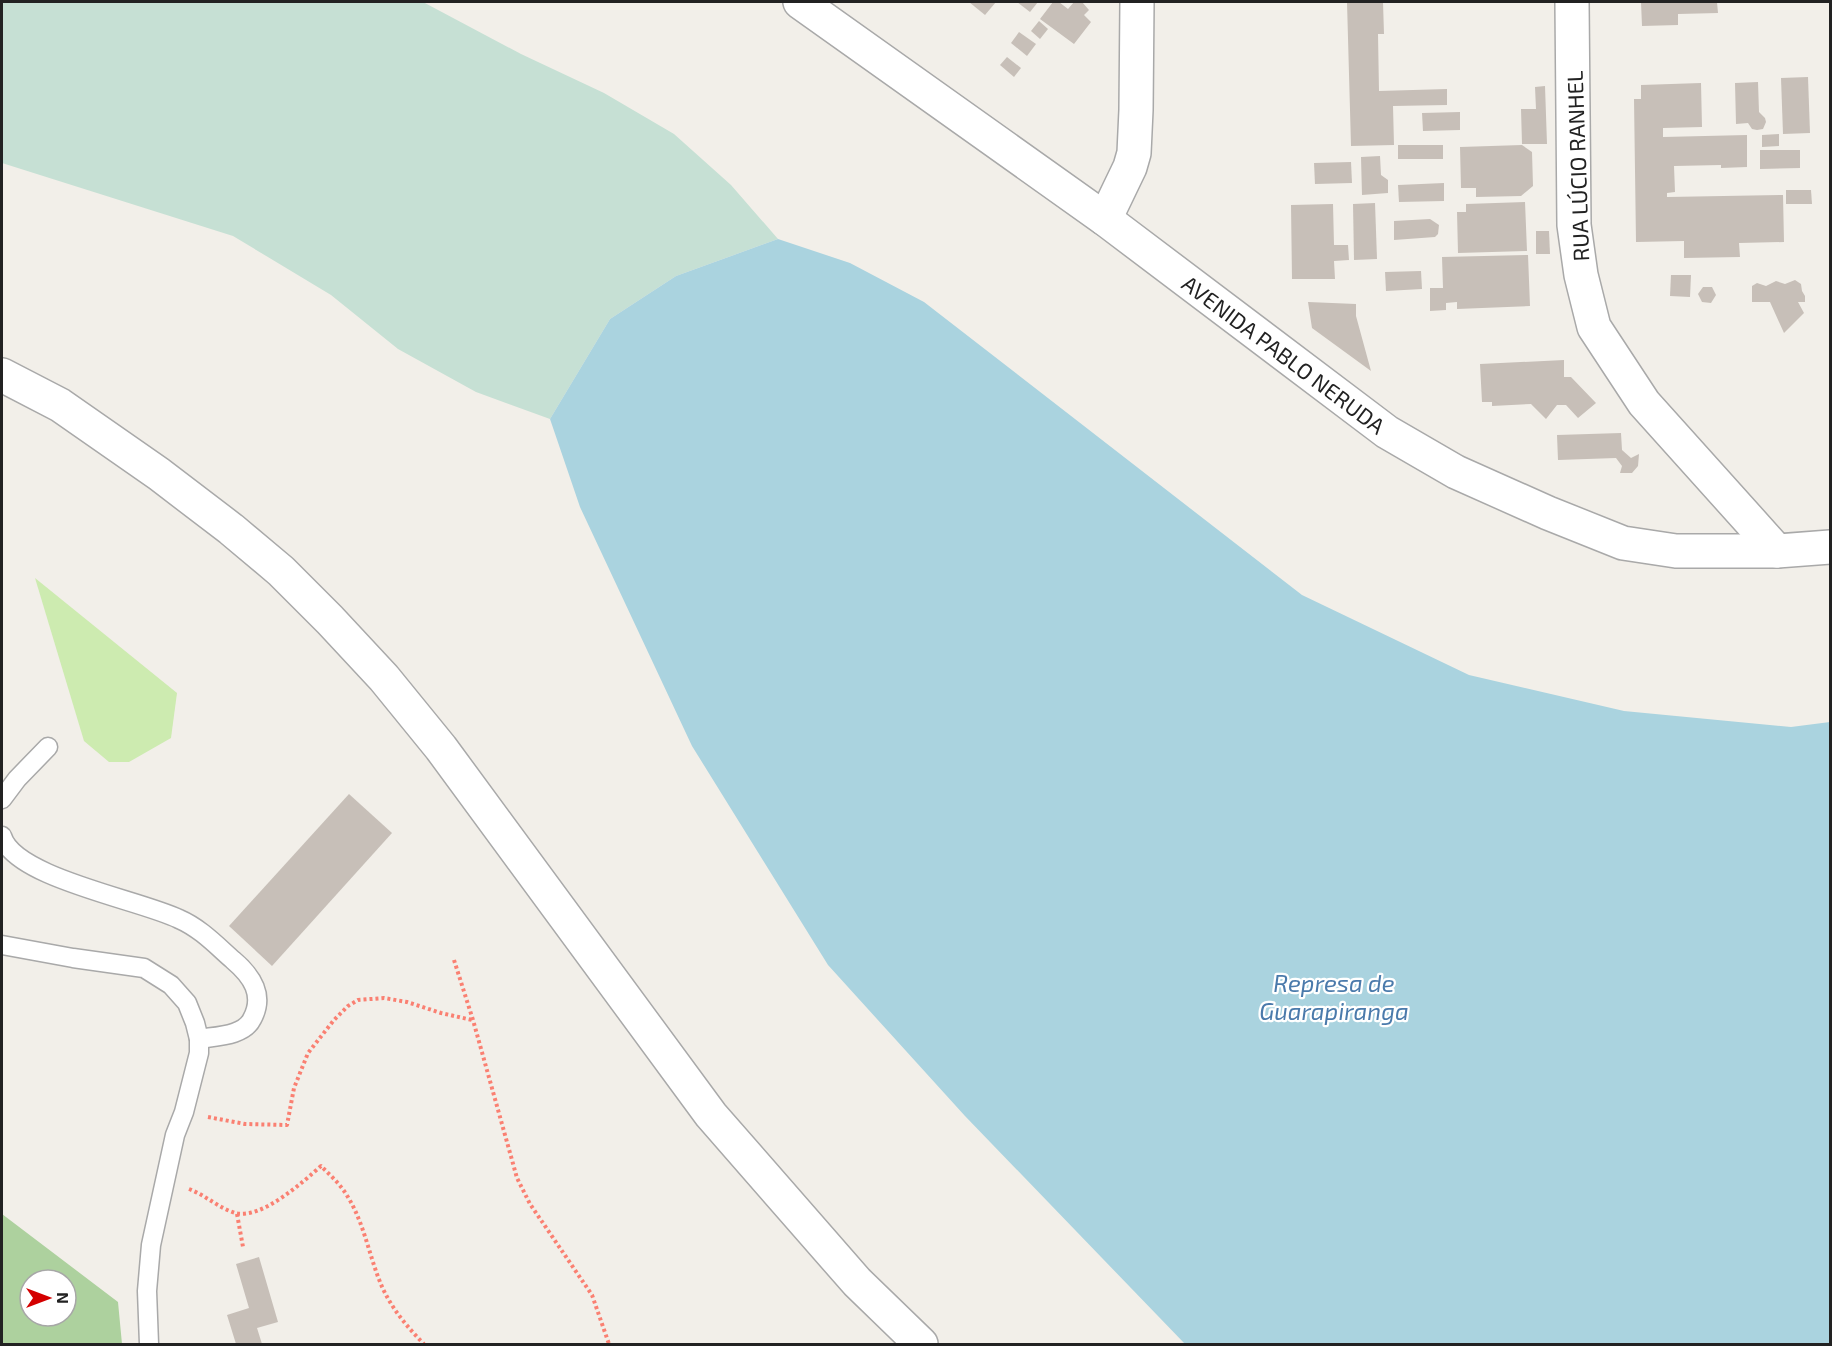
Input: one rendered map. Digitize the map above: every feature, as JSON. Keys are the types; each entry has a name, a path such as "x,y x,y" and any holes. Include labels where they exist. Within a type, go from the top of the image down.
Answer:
{"street":[{"name":"AVENIDA PABLO NERUDA","path":"800,2 1105,219 1387,432 1456,472 1623,543 1676,551 1777,551 1830,547"},
{"path":"1105,219 1130,167 1134,153 1137,2"},
{"name":"RUA LÚCIO RANHEL","path":"1572,2 1574,225 1581,275 1594,327 1644,403 1777,551"},
{"path":"2,375 60,405 159,474 281,571 330,620 384,678 441,748 711,1114 849,1273 921,1344"}],"lane":[{"path":"2,799 17,779 48,747"},
{"path":"2,836 3,842 20,857 43,872 117,898 151,906 195,927 243,968 255,986 258,1006 251,1022 237,1032 199,1039"},
{"path":"2,945 50,955 144,968 171,985 187,1003 199,1039 199,1053 184,1112 175,1134 151,1245 147,1291 148,1344"}],"path":[{"path":"454,960 517,1178 530,1204 592,1295 609,1344"},
{"path":"184,1112 245,1124 287,1125 294,1088 308,1053 334,1020 358,1000 384,998 407,1002 473,1020"},
{"path":"166,1180 195,1191 237,1214 265,1207 284,1197 321,1166 346,1192 382,1288 408,1328 424,1344"},
{"path":"237,1214 243,1247"}],"green space":[{"path":"2,2 423,2 521,54 604,93 674,134 731,185 778,239 676,276 610,319 550,419 476,392 398,349 331,295 233,236 2,163"},
{"path":"35,578 177,693 171,738 129,762 109,762 84,741"},
{"path":"2,1214 73,1268 18,1268 18,1328 78,1328 78,1272 118,1302 122,1344 2,1344"}],"water":[{"name":"Represa de Guarapiranga","path":"778,239 850,263 924,302 1302,595 1469,675 1624,711 1791,727 1830,722 1830,1344 1185,1344 965,1116 828,965 692,746 580,507 550,419 610,319 676,276"}],"building":[{"path":"969,2 996,2 985,15"},
{"path":"1017,2 1038,2 1030,12"},
{"path":"1053,2 1059,2 1068,9 1074,2 1082,2 1089,10 1084,15 1091,22 1074,44 1040,19"},
{"path":"1347,2 1383,2 1384,34 1378,34 1379,91 1447,89 1447,105 1393,106 1394,145 1351,146"},
{"path":"1641,2 1717,2 1718,13 1678,14 1678,25 1642,26"},
{"path":"1039,21 1048,29 1040,39 1031,31"},
{"path":"1019,32 1036,44 1027,56 1011,43"},
{"path":"1007,57 1021,68 1014,77 1000,65"},
{"path":"1808,77 1810,133 1783,134 1781,78"},
{"path":"1758,82 1759,112 1766,122 1763,129 1757,130 1752,129 1748,123 1736,124 1735,83"},
{"path":"1701,83 1702,127 1663,128 1663,137 1747,135 1747,167 1674,166 1675,192 1667,193 1667,197 1783,195 1784,242 1739,243 1740,257 1684,258 1684,241 1636,242 1634,99 1641,99 1641,85"},
{"path":"1545,86 1547,144 1522,144 1521,109 1536,109 1535,87"},
{"path":"1460,112 1460,130 1423,131 1422,113"},
{"path":"1779,134 1779,146 1762,147 1762,135"},
{"path":"1398,145 1443,145 1443,159 1398,159"},
{"path":"1522,145 1532,152 1533,186 1521,196 1476,197 1476,188 1461,188 1460,147"},
{"path":"1760,150 1800,150 1800,168 1760,169"},
{"path":"1380,156 1381,175 1388,180 1388,193 1362,195 1361,157"},
{"path":"1351,162 1352,183 1315,184 1314,163"},
{"path":"1444,183 1444,201 1399,202 1398,185"},
{"path":"1786,190 1811,190 1812,204 1786,204"},
{"path":"1525,202 1527,251 1458,253 1457,212 1466,212 1466,204"},
{"path":"1375,203 1377,259 1354,260 1353,204"},
{"path":"1333,204 1334,245 1348,245 1349,260 1334,261 1335,279 1292,279 1291,205"},
{"path":"1430,219 1439,225 1438,234 1435,237 1394,240 1394,221"},
{"path":"1536,231 1549,231 1550,254 1536,254"},
{"path":"1528,255 1530,306 1457,309 1457,302 1446,303 1446,310 1430,311 1430,288 1443,288 1442,257"},
{"path":"1421,271 1422,289 1386,291 1385,272"},
{"path":"1671,275 1691,275 1690,297 1670,296"},
{"path":"1795,280 1801,284 1805,296 1805,302 1798,302 1804,313 1784,333 1770,302 1752,302 1752,286 1757,283 1766,286 1776,281 1785,284"},
{"path":"1703,287 1712,287 1716,295 1711,303 1702,302 1698,294"},
{"path":"1308,302 1356,304 1356,316 1371,371 1312,328"},
{"path":"1564,360 1564,377 1571,377 1596,403 1578,418 1566,405 1557,405 1546,419 1531,404 1492,406 1492,402 1482,402 1480,364"},
{"path":"1621,433 1622,450 1631,458 1639,454 1638,466 1632,473 1620,473 1622,466 1616,458 1558,460 1557,435"},
{"path":"349,794 392,833 272,966 229,926"},
{"path":"259,1257 278,1322 257,1328 262,1344 236,1344 227,1315 249,1308 236,1264"}]}
